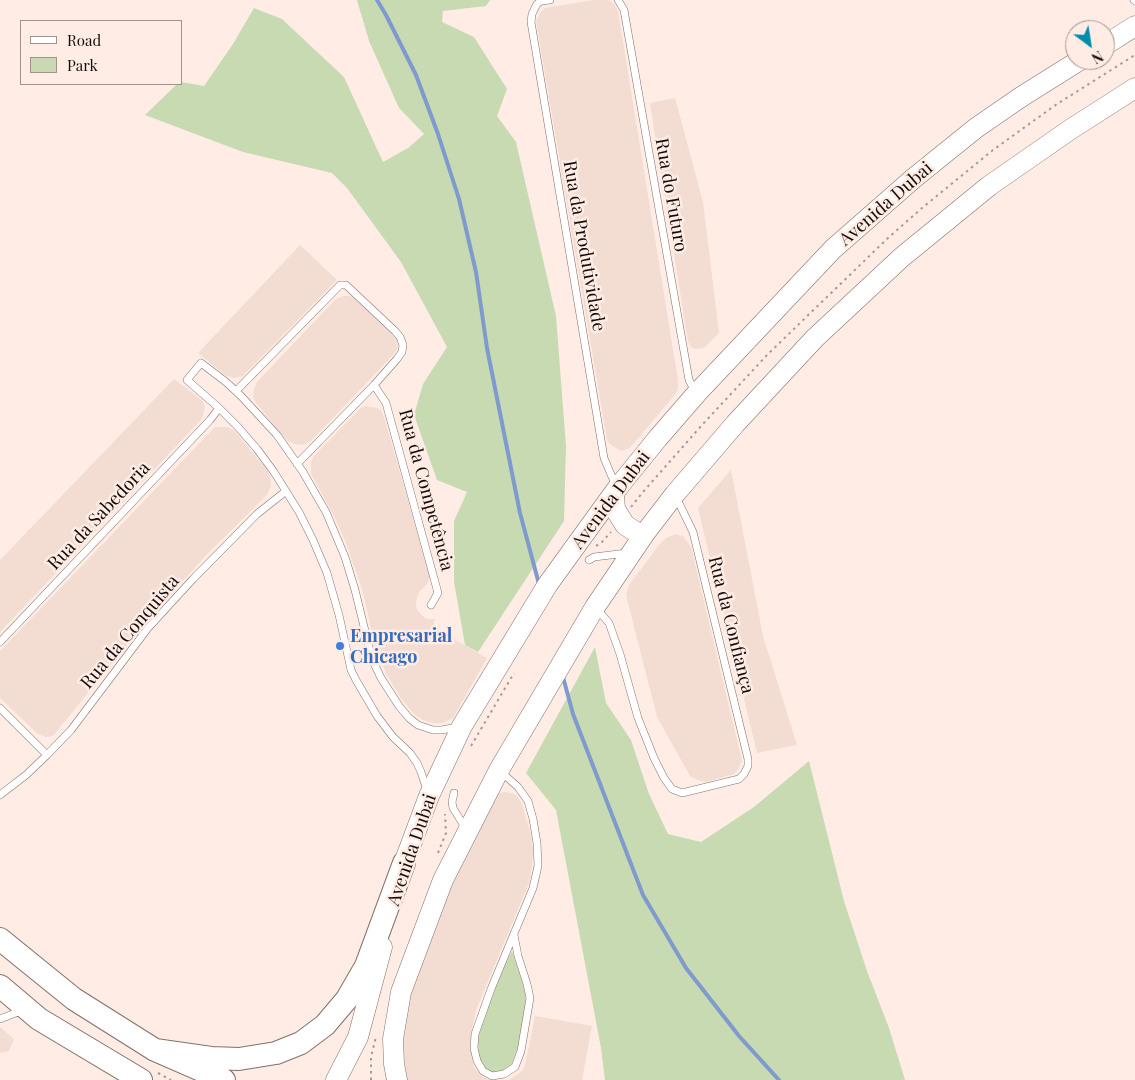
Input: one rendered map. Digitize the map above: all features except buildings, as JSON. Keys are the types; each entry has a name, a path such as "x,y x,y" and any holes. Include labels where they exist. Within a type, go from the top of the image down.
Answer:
{"main road":[{"path":"155,1050 211,1058 239,1059 276,1053 302,1043 325,1025 347,999 366,966 404,863"},
{"path":"0,939 74,999 155,1050 224,1080"},
{"path":"0,986 39,1019 141,1080"}],"street":[{"path":"1115,39 1135,26"},
{"name":"Avenida Dubai","path":"336,1080 358,1037 404,863 429,796 462,726 548,584 616,490 658,438 697,393 833,249 914,178 976,128 1065,69"},
{"path":"397,1080 393,1039 401,992 443,880 499,770 595,607 645,532 735,424 815,338 902,257 989,186 1071,129 1135,88"},
{"path":"616,490 616,509 625,524 636,532 645,532"}],"lane":[{"name":"Rua da Produtividade","path":"550,0 541,2 534,8 531,22 604,458 616,490"},
{"name":"Rua do Futuro","path":"619,0 624,10 687,372 689,380 697,393"},
{"path":"236,391 340,285 346,285 395,330 400,337 402,345 402,352 397,359 297,464"},
{"path":"429,796 417,764 410,753 393,737 377,716 351,670 327,573 299,512 257,449 219,408 187,380 201,363 236,391 277,435 326,512 345,557 372,659 394,699 418,726 442,730 462,726"},
{"name":"Rua da Competência","path":"374,385 386,403 438,593 431,605"},
{"name":"Rua da Sabedoria","path":"0,642 204,428 219,408"},
{"name":"Rua da Conquista","path":"0,795 26,775 71,730 148,628 257,514 286,491"},
{"name":"Rua da Confiança","path":"595,607 609,623 638,718 654,758 672,789 682,793 739,779 748,766 748,759 693,532 675,494"},
{"path":"589,560 594,557 632,552"},
{"path":"0,708 47,755"},
{"path":"499,770 518,787 528,801 537,843 538,866 533,888 491,989 475,1034 474,1048 477,1062 483,1071 492,1076 504,1074 515,1067 521,1051 530,998 514,935"},
{"path":"454,793 453,808 468,831"},
{"path":"0,1019 27,1009"}],"shaded area":[{"path":"594,0 608,0 614,4 618,11 678,380 678,390 673,397 630,448 621,451 607,440 536,21 545,8"},
{"path":"675,98 703,202 719,333 704,348 696,349 692,348 688,342 650,103"},
{"path":"300,245 337,280 243,376 234,378 225,375 198,353"},
{"path":"344,296 350,296 355,299 391,333 396,339 398,347 395,353 310,442 303,445 294,444 283,436 256,403 253,397 254,389 257,382 334,301"},
{"path":"174,379 202,400 205,407 202,419 0,632 0,560"},
{"path":"366,406 381,410 384,417 430,577 417,597 417,610 426,619 435,619 433,627 487,658 453,718 442,723 423,720 414,714 400,697 386,673 375,647 363,592 346,543 311,474 313,457 361,408"},
{"path":"215,427 226,427 234,430 267,470 271,486 267,495 210,551 148,619 53,736 46,737 38,734 0,698 0,651"},
{"path":"731,470 763,636 797,745 757,753 698,508"},
{"path":"676,534 684,537 691,547 742,761 734,774 706,782 690,776 657,717 626,595 629,585 659,545 666,538"},
{"path":"505,792 517,796 522,804 533,848 532,866 529,883 476,1010 470,1043 472,1059 474,1067 488,1080 407,1080 403,1031 411,994 450,890 491,801 494,796"},
{"path":"535,1016 592,1026 582,1080 509,1080 522,1071 525,1066"},
{"path":"0,1027 14,1039 9,1051 0,1053"}],"green space":[{"path":"357,0 490,0 486,6 443,11 442,22 474,37 507,89 497,116 516,142 556,316 566,446 564,521 478,652 465,645 454,582 454,521 467,492 437,480 414,415 423,384 447,347 401,262 347,188 332,173 243,152 145,115 176,85 182,85 182,82 204,86 233,44 254,8 282,19 344,77 383,162 408,148 424,134 399,108 369,41"},
{"path":"595,647 606,703 631,740 649,794 668,834 701,842 754,807 809,761 844,901 867,971 889,1028 905,1080 605,1080 601,1048 556,810 526,773"},
{"path":"512,951 525,991 526,1002 518,1047 511,1065 502,1071 492,1073 485,1068 479,1057 480,1026"}],"waterway":[{"path":"377,0 416,75 459,199 476,272 487,348 520,513 539,584"},
{"path":"563,677 573,714 643,895 686,968 739,1036 779,1080"}],"place":[{"name":"Empresarial Chicago","path":"340,646"}]}
